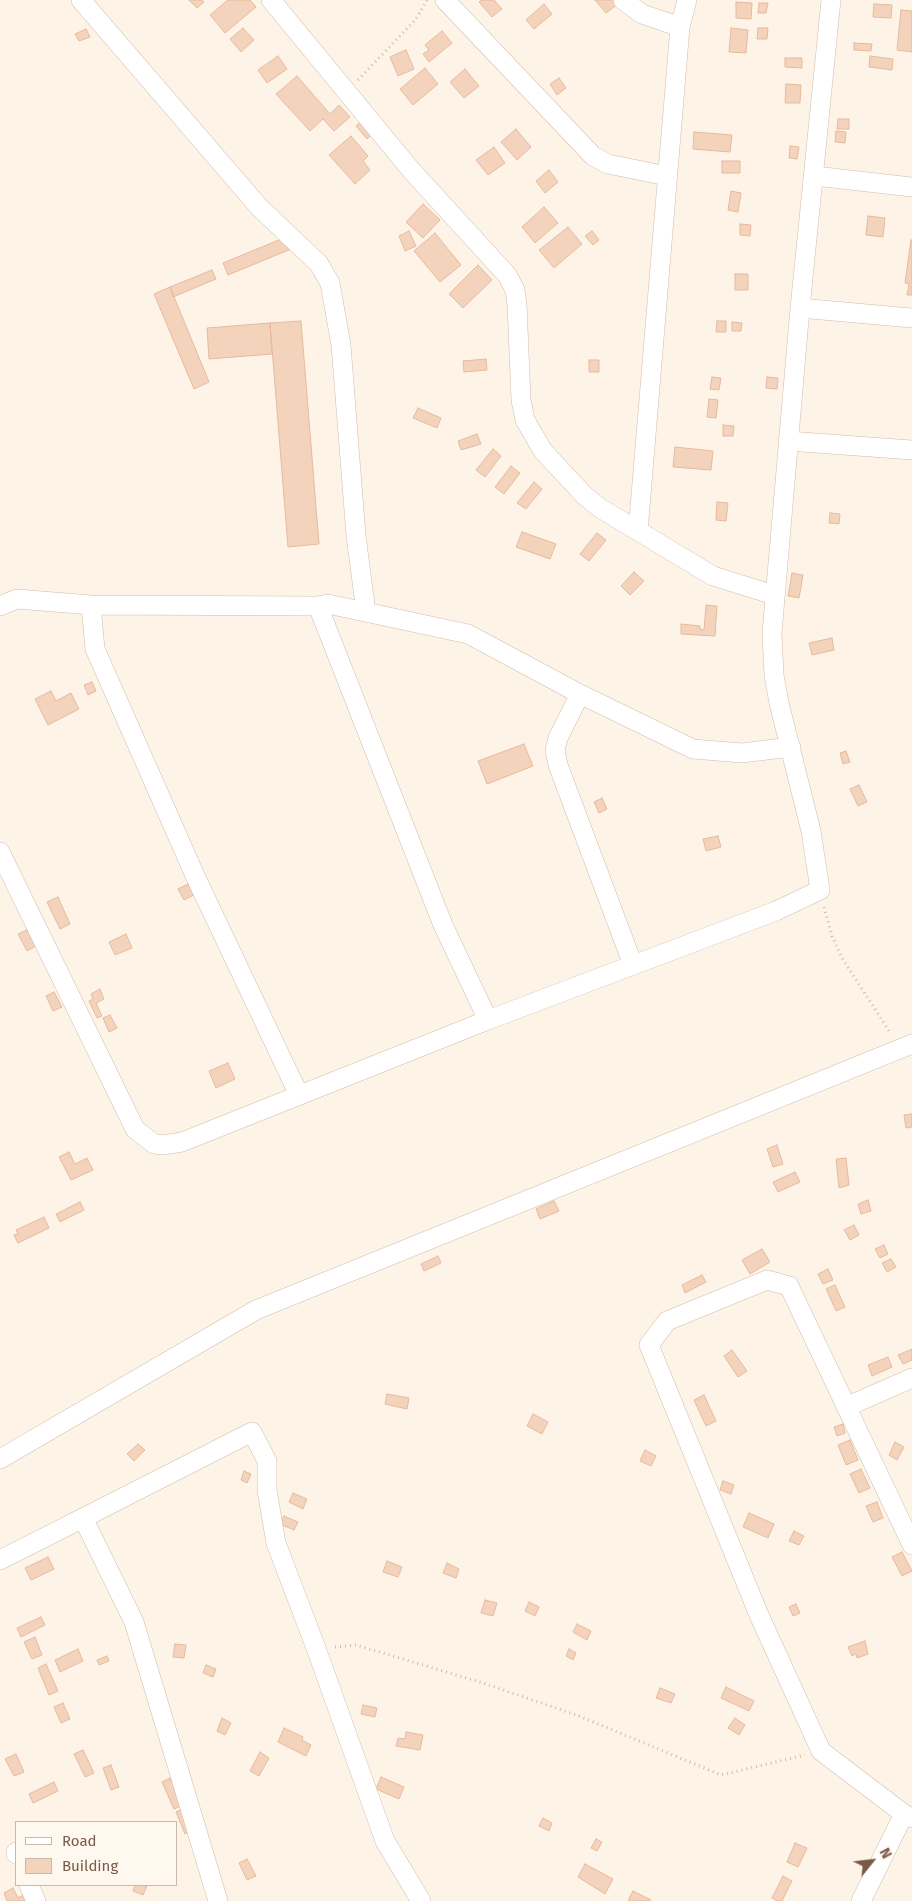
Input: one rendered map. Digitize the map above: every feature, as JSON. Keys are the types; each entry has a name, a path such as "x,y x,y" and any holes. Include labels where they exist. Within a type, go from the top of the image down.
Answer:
{"street":[{"path":"81,0 259,206 319,264 330,283 340,344 356,536 366,612"},
{"path":"271,0 412,170 507,275 518,304 521,400 525,420 532,436 543,451 585,496 600,508 713,576 774,595"},
{"path":"445,0 593,156 608,164 667,176"},
{"path":"623,0 642,14 680,27"},
{"path":"638,531 680,27 687,0"},
{"path":"0,852 135,1129 147,1141 163,1145 182,1142 488,1020 610,976 633,965 776,911 820,890 814,846 774,675 772,632 800,308 815,176 831,0"},
{"path":"815,176 912,187"},
{"path":"800,308 912,318"},
{"path":"788,441 912,450"},
{"path":"0,606 17,599 91,605 318,606 328,604 468,634 580,694 694,749 742,753 790,747"},
{"path":"91,605 95,649 197,880 299,1095"},
{"path":"318,606 443,925 488,1020"},
{"path":"580,694 558,738 555,750 558,765 633,965"},
{"path":"0,1459 256,1310 906,1046"},
{"path":"861,1901 908,1816 821,1751 759,1614 649,1344 667,1321 766,1280 789,1286 912,1545"},
{"path":"846,1407 912,1378"},
{"path":"0,1560 252,1432 268,1461 267,1490 276,1543 316,1648 384,1841 421,1901"},
{"path":"83,1518 134,1622 218,1901"},
{"path":"29,1886 36,1901"}],"path":[{"path":"347,91 416,19 427,0"},
{"path":"820,890 826,917 842,958 906,1046"},
{"path":"316,1648 356,1645 483,1683 578,1716 721,1775 821,1751"}],"building":[{"path":"189,0 202,0 204,2 197,8"},
{"path":"228,0 250,0 256,7 225,33 210,15"},
{"path":"481,0 494,0 502,9 492,17 479,2"},
{"path":"595,0 615,0 618,4 606,13"},
{"path":"736,2 752,3 751,19 736,18"},
{"path":"759,3 768,3 766,13 758,13"},
{"path":"544,4 552,14 534,29 526,20"},
{"path":"874,4 892,5 891,18 873,17"},
{"path":"901,10 912,11 912,52 897,50"},
{"path":"243,28 254,40 241,52 230,39"},
{"path":"731,28 748,30 746,53 729,52"},
{"path":"758,28 768,28 767,39 757,39"},
{"path":"86,29 90,37 79,41 75,34"},
{"path":"442,31 452,43 429,62 423,54 429,50 425,45"},
{"path":"854,43 872,44 871,51 854,50"},
{"path":"406,50 414,69 398,76 390,57"},
{"path":"278,56 287,69 267,83 258,70"},
{"path":"870,56 893,59 892,70 869,67"},
{"path":"785,58 802,58 802,68 785,67"},
{"path":"425,68 438,84 413,105 400,89"},
{"path":"465,69 479,86 464,98 450,82"},
{"path":"297,76 330,114 339,105 350,117 334,131 323,119 310,131 276,94"},
{"path":"559,78 566,88 557,95 550,84"},
{"path":"786,84 801,85 800,103 785,103"},
{"path":"838,119 849,119 849,129 837,129"},
{"path":"363,120 374,132 367,139 356,126"},
{"path":"516,129 531,147 517,160 501,142"},
{"path":"836,131 846,132 845,143 835,142"},
{"path":"694,132 732,135 730,152 693,149"},
{"path":"351,136 368,156 363,161 370,170 355,184 329,155"},
{"path":"790,146 799,147 797,159 789,158"},
{"path":"494,147 505,163 488,175 476,160"},
{"path":"722,161 740,161 740,173 722,173"},
{"path":"549,170 558,182 545,193 536,181"},
{"path":"731,191 741,193 738,212 728,210"},
{"path":"423,204 440,220 423,238 406,222"},
{"path":"544,207 558,223 535,243 522,227"},
{"path":"868,216 885,218 883,237 866,235"},
{"path":"740,224 751,225 750,236 740,235"},
{"path":"568,227 582,244 554,268 539,250"},
{"path":"409,231 416,246 405,251 399,236"},
{"path":"592,231 599,240 593,245 585,236"},
{"path":"435,233 461,265 440,282 414,251"},
{"path":"286,237 291,249 228,275 223,263"},
{"path":"911,240 912,295 907,295 909,284 905,283"},
{"path":"478,265 492,280 463,308 449,294"},
{"path":"212,270 216,279 173,297 170,287"},
{"path":"735,274 748,274 748,290 735,290"},
{"path":"170,287 209,382 194,389 154,294"},
{"path":"301,321 319,544 288,547 270,323"},
{"path":"717,321 726,321 726,332 716,332"},
{"path":"732,322 742,323 741,331 732,331"},
{"path":"270,323 272,354 209,359 207,328"},
{"path":"486,359 487,370 464,372 463,361"},
{"path":"589,360 599,360 599,372 589,372"},
{"path":"712,377 721,378 719,390 710,389"},
{"path":"767,377 778,378 777,389 766,388"},
{"path":"709,399 718,400 716,418 707,417"},
{"path":"418,408 441,418 437,428 413,418"},
{"path":"723,425 734,426 733,436 723,436"},
{"path":"477,434 481,444 461,450 458,441"},
{"path":"675,447 713,451 711,470 673,467"},
{"path":"493,449 501,456 485,477 476,470"},
{"path":"511,466 520,473 504,494 495,487"},
{"path":"534,482 542,489 526,509 517,503"},
{"path":"717,502 728,503 726,521 716,520"},
{"path":"830,513 840,514 839,524 829,523"},
{"path":"522,532 556,544 550,559 516,547"},
{"path":"597,533 606,540 589,561 580,554"},
{"path":"634,572 644,581 630,595 621,586"},
{"path":"792,573 803,575 799,598 788,596"},
{"path":"706,605 717,606 715,636 681,634 681,624 700,626 700,629 704,630"},
{"path":"832,638 834,650 812,655 809,643"},
{"path":"92,682 96,691 88,695 84,685"},
{"path":"51,691 56,701 71,693 79,709 48,725 35,699"},
{"path":"524,744 533,766 487,784 478,761"},
{"path":"846,751 850,762 843,764 840,753"},
{"path":"859,785 867,802 858,806 850,789"},
{"path":"602,798 607,809 599,813 594,802"},
{"path":"718,836 721,847 706,851 703,839"},
{"path":"188,884 194,895 184,900 178,889"},
{"path":"58,897 70,924 60,929 47,902"},
{"path":"27,930 36,946 27,951 18,934"},
{"path":"126,934 132,948 115,955 109,942"},
{"path":"100,989 104,999 96,1003 102,1016 97,1018 89,1001 93,999 91,994"},
{"path":"54,992 62,1007 53,1011 46,996"},
{"path":"110,1015 117,1028 109,1032 103,1018"},
{"path":"228,1063 235,1079 216,1088 209,1071"},
{"path":"912,1114 912,1127 906,1128 904,1115"},
{"path":"777,1145 783,1164 773,1167 767,1149"},
{"path":"69,1152 75,1164 87,1158 93,1170 71,1180 59,1157"},
{"path":"846,1158 849,1185 839,1188 836,1159"},
{"path":"795,1172 800,1182 778,1192 773,1182"},
{"path":"868,1200 871,1211 861,1214 858,1204"},
{"path":"554,1201 559,1211 540,1219 536,1209"},
{"path":"80,1202 84,1210 60,1222 56,1214"},
{"path":"44,1217 49,1228 18,1243 14,1235 18,1234 16,1230"},
{"path":"854,1225 859,1235 850,1240 844,1230"},
{"path":"884,1245 888,1254 880,1258 875,1249"},
{"path":"762,1249 770,1262 750,1274 742,1260"},
{"path":"438,1256 441,1263 424,1271 421,1264"},
{"path":"891,1259 896,1267 887,1272 882,1263"},
{"path":"828,1269 833,1280 823,1284 818,1274"},
{"path":"702,1275 706,1282 685,1293 682,1285"},
{"path":"835,1285 845,1307 836,1311 826,1289"},
{"path":"912,1349 912,1360 903,1364 898,1355"},
{"path":"732,1350 747,1371 738,1377 724,1356"},
{"path":"888,1357 892,1367 872,1376 868,1365"},
{"path":"387,1394 409,1398 407,1409 385,1404"},
{"path":"704,1395 716,1421 706,1426 694,1400"},
{"path":"533,1414 548,1422 542,1434 527,1426"},
{"path":"843,1424 845,1433 837,1436 834,1427"},
{"path":"850,1440 858,1460 846,1465 838,1445"},
{"path":"895,1442 904,1447 897,1460 889,1455"},
{"path":"138,1444 145,1450 134,1461 127,1454"},
{"path":"645,1450 656,1456 651,1466 640,1461"},
{"path":"861,1469 870,1488 859,1493 850,1474"},
{"path":"244,1471 251,1474 247,1483 241,1480"},
{"path":"723,1481 734,1485 731,1494 720,1490"},
{"path":"293,1493 307,1499 303,1509 289,1502"},
{"path":"877,1502 883,1518 873,1522 866,1506"},
{"path":"749,1513 774,1524 768,1538 743,1527"},
{"path":"284,1516 298,1522 294,1530 280,1524"},
{"path":"794,1531 804,1536 799,1545 789,1541"},
{"path":"902,1552 912,1571 902,1576 892,1557"},
{"path":"48,1557 54,1569 31,1580 25,1568"},
{"path":"387,1561 402,1567 398,1577 383,1572"},
{"path":"447,1563 459,1569 456,1578 443,1573"},
{"path":"485,1600 497,1603 493,1616 481,1613"},
{"path":"529,1602 539,1607 535,1616 525,1611"},
{"path":"796,1604 800,1613 793,1616 789,1607"},
{"path":"41,1617 45,1625 21,1637 17,1628"},
{"path":"577,1624 591,1631 587,1640 573,1632"},
{"path":"35,1637 42,1655 32,1659 24,1642"},
{"path":"865,1641 868,1654 857,1658 856,1654 852,1656 848,1647"},
{"path":"175,1644 186,1645 184,1658 173,1657"},
{"path":"78,1649 83,1661 60,1672 55,1660"},
{"path":"569,1649 576,1653 573,1660 566,1656"},
{"path":"107,1656 109,1661 99,1665 97,1660"},
{"path":"46,1664 58,1691 49,1695 38,1668"},
{"path":"206,1665 216,1669 213,1677 203,1673"},
{"path":"726,1687 754,1701 749,1711 721,1698"},
{"path":"660,1688 675,1694 671,1703 656,1698"},
{"path":"63,1703 70,1719 61,1723 54,1707"},
{"path":"363,1705 377,1708 375,1717 361,1714"},
{"path":"222,1718 231,1723 225,1735 217,1731"},
{"path":"735,1718 745,1725 739,1735 728,1728"},
{"path":"284,1728 303,1737 302,1740 311,1745 306,1756 278,1742"},
{"path":"406,1732 423,1735 420,1750 396,1746 398,1738 405,1739"},
{"path":"83,1750 94,1773 85,1777 74,1754"},
{"path":"260,1752 269,1758 259,1776 250,1771"},
{"path":"16,1754 24,1772 14,1776 5,1759"},
{"path":"111,1765 119,1787 111,1790 103,1768"},
{"path":"381,1777 404,1787 399,1799 376,1789"},
{"path":"170,1778 183,1805 174,1809 162,1782"},
{"path":"54,1782 58,1791 33,1803 29,1794"},
{"path":"184,1808 193,1831 185,1834 176,1812"},
{"path":"543,1818 552,1823 549,1831 539,1826"},
{"path":"596,1839 602,1842 597,1851 591,1848"},
{"path":"795,1843 807,1848 798,1867 787,1862"},
{"path":"247,1859 256,1876 247,1880 239,1863"},
{"path":"585,1864 613,1879 605,1894 578,1877"},
{"path":"783,1876 792,1881 782,1901 778,1901 772,1898"},
{"path":"135,1886 147,1886 143,1895 133,1891"},
{"path":"13,1888 18,1898 24,1895 27,1901 7,1901 4,1893"},
{"path":"633,1891 651,1900 628,1901"}]}
